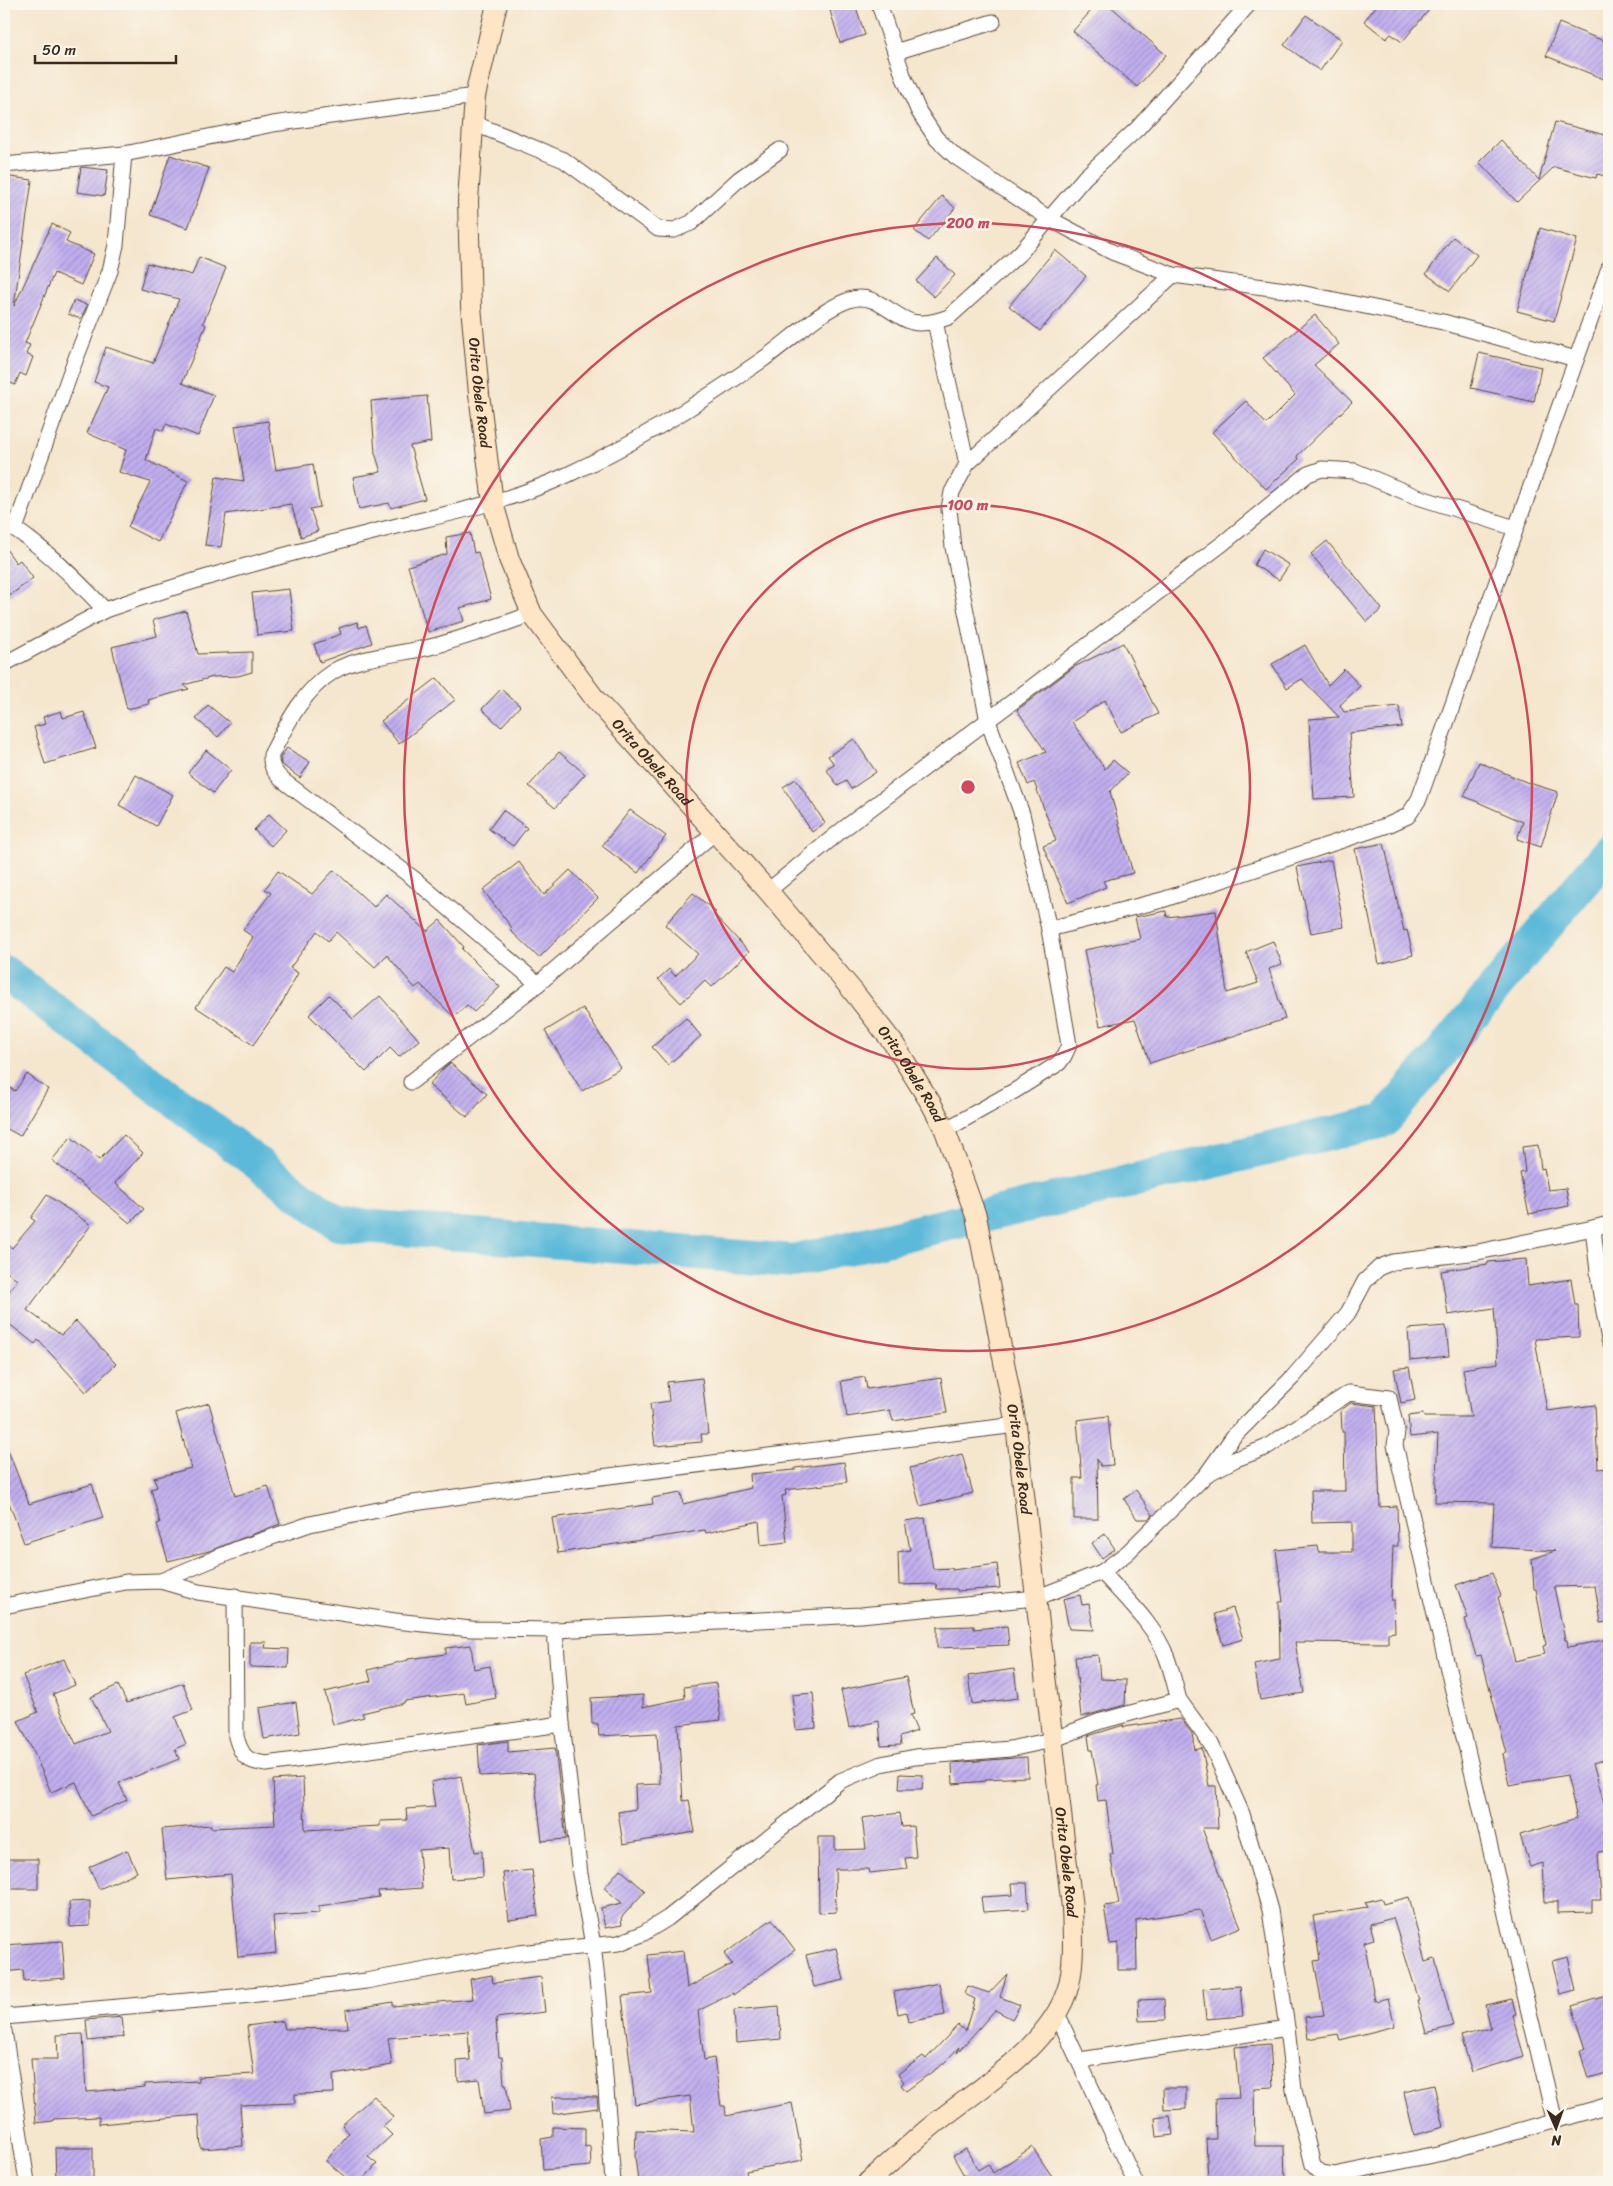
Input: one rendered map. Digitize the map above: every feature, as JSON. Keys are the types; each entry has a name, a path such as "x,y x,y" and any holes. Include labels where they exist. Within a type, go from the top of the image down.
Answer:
{"main road":[{"name":"Orita Obele Road","path":"497,4 475,96 468,200 471,306 480,403 493,503 509,559 532,614 595,699 768,891 852,990 894,1044 932,1104 945,1130 976,1216 1016,1425 1072,1908 1073,1945 1068,1990 1057,2014 1033,2044 868,2182"}],"street":[{"path":"879,4 894,52 919,112 936,138 956,157 1050,219 1112,252 1173,275 1286,290 1443,322 1576,359"},
{"path":"4,664 105,610 233,569 493,503 534,490 568,475 656,429 784,345 832,306 853,298 874,299 913,322 935,322 949,317 1020,253 1085,178 1137,129 1249,4"},
{"path":"894,52 992,22"},
{"path":"4,165 124,154 273,124 475,96"},
{"path":"473,123 564,160 658,229 666,230 674,230 691,223 739,179 780,150"},
{"path":"105,610 75,578 9,526 110,271 116,245 124,154"},
{"path":"1050,929 1162,900 1379,828 1408,816 1419,799 1609,268"},
{"path":"945,1130 1059,1063 1069,1044 1050,929 1022,814 988,721 953,546 949,509 952,492 967,464 1173,275"},
{"path":"935,322 967,464"},
{"path":"768,891 842,830 1222,544 1308,474 1322,469 1355,471 1415,496 1515,528"},
{"path":"532,614 433,646 352,663 334,670 295,709 271,755 270,763 281,779 413,878 538,984"},
{"path":"411,1082 538,984 714,833"},
{"path":"161,1580 198,1592 395,1621 462,1628 555,1630 861,1615 1036,1598 1102,1572 1127,1553 1206,1475 1233,1437 1292,1377 1348,1313 1365,1281 1380,1267 1393,1262 1478,1252 1609,1224"},
{"path":"1593,1228 1600,1289 1609,1340"},
{"path":"1206,1475 1236,1459 1265,1448 1349,1393 1389,1398 1397,1432 1395,1445 1555,2122"},
{"path":"4,1606 126,1582 161,1580 240,1548 310,1524 406,1504 537,1485 1016,1425"},
{"path":"1102,1572 1143,1618 1158,1641 1167,1658 1178,1700 1211,1744 1242,1814 1270,1910 1294,2090 1313,2165 1321,2174 1334,2175 1442,2153 1609,2105"},
{"path":"235,1596 236,1737 241,1753 252,1762 266,1764 562,1724"},
{"path":"555,1630 562,1724 580,1874 593,1945 613,2182"},
{"path":"4,2017 233,1997 366,1981 519,1953 619,1943 642,1934 668,1918 840,1781 881,1764 915,1757 1010,1749 1052,1740 1098,1722 1178,1700"},
{"path":"1057,2014 1135,2182"},
{"path":"1080,2060 1287,2028"},
{"path":"4,2031 27,2182"}],"building":[{"path":"828,4 855,4 865,35 840,43"},
{"path":"1097,4 1108,4 1166,55 1137,87 1073,31"},
{"path":"1378,4 1434,4 1402,42 1391,34 1386,39 1364,21"},
{"path":"1306,15 1342,40 1320,71 1284,45"},
{"path":"1559,23 1609,43 1609,81 1546,56"},
{"path":"1555,122 1609,136 1609,177 1597,174 1596,178 1554,167 1517,202 1479,162 1501,140 1539,180"},
{"path":"170,155 209,168 188,228 150,215"},
{"path":"81,167 108,170 104,196 77,192"},
{"path":"4,176 32,180 14,306 52,224 70,233 66,242 94,254 81,285 54,273 25,343 30,345 26,354 33,357 26,376 20,373 15,385 4,380"},
{"path":"942,196 955,208 928,241 914,230"},
{"path":"1540,228 1577,239 1554,321 1517,311"},
{"path":"1453,237 1477,255 1450,291 1426,274"},
{"path":"1055,250 1086,276 1040,331 1009,306"},
{"path":"199,257 226,268 203,323 206,325 182,383 214,395 198,436 166,424 163,431 156,428 146,460 188,481 158,542 128,527 150,482 119,472 126,450 87,433 108,387 94,382 106,347 153,363 179,299 140,289 147,263 192,275"},
{"path":"937,258 955,275 934,297 916,281"},
{"path":"74,300 87,305 81,319 68,314"},
{"path":"1315,315 1339,344 1314,365 1352,402 1297,456 1299,459 1266,489 1212,432 1246,401 1266,424 1295,395 1263,358"},
{"path":"1479,353 1541,367 1534,402 1471,388"},
{"path":"427,396 431,442 410,446 425,499 391,508 389,503 359,509 353,477 381,472 375,453 371,401"},
{"path":"268,421 276,470 313,464 320,507 310,509 318,531 301,537 291,504 226,514 221,547 205,545 216,477 244,481 235,426"},
{"path":"470,533 474,553 478,552 491,599 460,608 464,621 428,632 408,566 447,554 446,537"},
{"path":"1327,541 1382,609 1367,622 1311,554"},
{"path":"4,546 16,563 20,560 33,578 4,600"},
{"path":"1263,549 1289,565 1279,580 1254,565"},
{"path":"289,589 294,631 257,635 252,593"},
{"path":"186,611 198,654 252,652 252,672 238,676 213,677 184,685 189,689 148,700 149,704 127,709 112,647 157,636 153,620"},
{"path":"357,622 359,628 366,625 372,643 320,662 314,644 341,634 339,628"},
{"path":"1123,643 1158,714 1121,732 1105,700 1072,722 1105,769 1113,760 1128,773 1110,792 1133,873 1103,881 1106,887 1068,903 1043,846 1056,841 1034,782 1028,785 1019,763 1046,752 1017,710 1074,667"},
{"path":"1305,645 1328,685 1344,669 1360,686 1340,705 1344,712 1399,706 1402,727 1349,733 1354,797 1314,799 1309,719 1339,717 1302,679 1287,688 1272,664"},
{"path":"437,678 455,700 399,744 381,721"},
{"path":"501,689 520,706 501,727 482,709"},
{"path":"208,705 230,723 218,737 196,719"},
{"path":"61,711 63,718 84,712 96,748 45,764 34,727 45,724 43,717"},
{"path":"854,739 876,772 851,789 846,781 838,786 826,769 834,764 828,756"},
{"path":"287,748 310,762 300,778 281,764 280,758"},
{"path":"206,750 231,770 213,793 188,773"},
{"path":"559,752 585,774 555,808 529,786"},
{"path":"1479,762 1526,782 1558,792 1541,847 1517,839 1523,822 1464,796"},
{"path":"136,775 173,795 156,826 119,805"},
{"path":"796,779 825,823 812,832 783,787"},
{"path":"503,810 527,828 513,846 489,829"},
{"path":"630,810 666,836 638,873 602,846"},
{"path":"269,814 286,830 271,846 254,830"},
{"path":"1384,843 1404,931 1407,930 1413,955 1379,964 1355,849"},
{"path":"1331,860 1344,927 1311,933 1297,867"},
{"path":"519,862 544,895 570,870 598,898 539,958 510,930 512,928 483,890"},
{"path":"334,870 374,907 386,894 427,931 440,920 464,947 462,949 500,987 474,1012 467,1005 454,1017 420,984 415,988 387,955 375,967 336,932 328,941 317,931 290,968 298,973 281,1005 253,1045 196,1007 224,967 232,972 253,937 243,930 271,893 265,889 278,871 312,894"},
{"path":"693,893 716,912 714,914 749,952 712,987 705,980 681,1003 658,979 669,969 675,976 698,954 665,925"},
{"path":"1166,911 1167,917 1216,911 1227,993 1258,983 1246,952 1273,941 1282,964 1269,969 1285,1019 1150,1063 1135,1019 1100,1026 1084,950 1140,939 1135,917"},
{"path":"329,995 353,1019 380,996 419,1040 399,1057 390,1048 366,1072 309,1015"},
{"path":"583,1008 621,1068 582,1091 545,1031"},
{"path":"686,1018 701,1036 668,1065 652,1047"},
{"path":"450,1063 487,1094 467,1117 429,1085"},
{"path":"27,1074 48,1089 20,1136 4,1127 4,1098 10,1088 15,1091"},
{"path":"124,1135 143,1153 115,1183 144,1209 130,1223 52,1160 71,1137 99,1160"},
{"path":"1538,1145 1541,1169 1544,1168 1548,1190 1566,1188 1569,1206 1529,1214 1520,1173 1525,1172 1522,1147"},
{"path":"47,1195 91,1225 27,1310 61,1335 76,1321 116,1364 86,1392 38,1340 35,1344 4,1320 4,1298 17,1280 4,1270 4,1242 12,1248 35,1221 31,1218"},
{"path":"1526,1259 1528,1286 1571,1279 1575,1305 1578,1305 1579,1337 1535,1339 1547,1411 1595,1405 1598,1469 1609,1468 1609,1622 1601,1623 1595,1586 1554,1587 1568,1647 1609,1639 1609,1758 1593,1763 1606,1811 1609,1851 1598,1852 1601,1900 1592,1900 1592,1912 1557,1913 1557,1902 1545,1902 1543,1863 1530,1867 1520,1835 1577,1818 1567,1775 1509,1785 1503,1754 1507,1753 1481,1655 1476,1656 1465,1619 1468,1618 1456,1585 1492,1573 1501,1596 1498,1597 1515,1661 1545,1654 1543,1646 1546,1645 1536,1589 1534,1589 1532,1559 1555,1551 1492,1547 1494,1503 1435,1502 1438,1434 1410,1437 1408,1416 1423,1414 1424,1417 1471,1417 1463,1369 1498,1363 1494,1308 1448,1315 1441,1271 1488,1264 1488,1262"},
{"path":"1446,1326 1449,1356 1410,1360 1408,1329"},
{"path":"1409,1367 1415,1400 1401,1403 1394,1369"},
{"path":"865,1377 867,1389 941,1378 947,1413 893,1421 890,1410 847,1417 841,1381"},
{"path":"702,1378 708,1434 701,1434 702,1442 655,1446 650,1404 669,1401 667,1382"},
{"path":"209,1403 235,1496 268,1486 280,1524 209,1551 168,1561 157,1524 160,1523 151,1489 157,1487 154,1478 191,1468 176,1413"},
{"path":"1351,1403 1376,1406 1380,1507 1397,1506 1398,1546 1393,1546 1391,1600 1394,1600 1395,1632 1388,1633 1388,1643 1295,1642 1304,1693 1260,1700 1254,1664 1280,1659 1279,1602 1283,1602 1276,1550 1318,1546 1319,1552 1352,1552 1352,1522 1312,1523 1311,1491 1345,1491 1344,1432 1342,1432 1341,1410"},
{"path":"1108,1416 1113,1465 1101,1466 1097,1459 1098,1519 1074,1519 1074,1478 1082,1478 1077,1420"},
{"path":"4,1440 29,1504 92,1484 103,1518 24,1543 4,1489"},
{"path":"962,1454 973,1493 920,1506 910,1468"},
{"path":"844,1462 847,1482 785,1490 786,1495 782,1496 787,1542 761,1545 759,1521 706,1533 705,1530 558,1553 552,1518 653,1504 652,1498 681,1493 683,1504 751,1488 750,1474 795,1470 795,1468"},
{"path":"1136,1490 1153,1515 1148,1519 1137,1519 1124,1499"},
{"path":"925,1518 933,1569 952,1568 952,1570 997,1564 1000,1588 957,1591 957,1589 937,1589 936,1584 899,1585 898,1552 910,1550 905,1521"},
{"path":"1105,1534 1115,1549 1102,1558 1092,1543"},
{"path":"1080,1595 1082,1605 1089,1604 1094,1630 1069,1629 1063,1599"},
{"path":"1233,1608 1243,1639 1223,1645 1214,1614"},
{"path":"974,1626 974,1629 1007,1626 1009,1645 937,1648 937,1627"},
{"path":"250,1642 266,1642 265,1648 289,1649 288,1668 250,1667"},
{"path":"471,1645 474,1669 490,1666 496,1698 466,1704 464,1693 404,1701 404,1703 362,1713 364,1717 333,1725 325,1692 371,1681 368,1670 408,1659 446,1654 446,1648"},
{"path":"1098,1655 1100,1679 1126,1680 1125,1705 1081,1717 1075,1657"},
{"path":"64,1659 75,1685 53,1694 76,1744 108,1731 91,1697 118,1685 127,1703 183,1683 193,1710 175,1717 186,1744 175,1749 179,1759 119,1783 127,1800 91,1816 76,1782 51,1792 18,1721 38,1712 23,1675"},
{"path":"1014,1669 1018,1698 972,1704 968,1676"},
{"path":"906,1677 914,1714 910,1715 917,1731 900,1737 901,1745 881,1746 879,1721 849,1728 841,1690"},
{"path":"716,1683 721,1720 678,1725 683,1801 689,1800 695,1832 623,1844 618,1812 636,1809 635,1785 660,1784 657,1733 599,1736 598,1724 592,1724 591,1698 643,1695 643,1707 685,1698 684,1687"},
{"path":"813,1693 816,1728 796,1730 792,1695"},
{"path":"296,1702 300,1733 264,1739 259,1708"},
{"path":"1181,1719 1192,1734 1195,1750 1202,1748 1209,1786 1216,1786 1218,1828 1202,1828 1241,1927 1211,1939 1200,1910 1136,1920 1137,1970 1118,1970 1118,1943 1110,1944 1104,1906 1119,1904 1110,1854 1113,1854 1106,1800 1098,1801 1096,1785 1098,1785 1088,1736 1124,1725 1123,1727"},
{"path":"508,1741 508,1752 555,1748 566,1839 542,1841 534,1773 480,1776 478,1745"},
{"path":"1027,1757 1028,1777 986,1779 986,1781 953,1784 952,1763"},
{"path":"900,1774 923,1775 922,1789 899,1789"},
{"path":"461,1776 475,1852 482,1851 483,1877 451,1879 449,1848 419,1850 422,1888 378,1891 379,1897 319,1906 319,1913 273,1916 276,1953 238,1957 231,1874 167,1880 162,1829 211,1825 211,1828 275,1825 273,1780 303,1778 305,1830 380,1826 380,1821 407,1820 406,1809 435,1807 431,1782"},
{"path":"900,1813 902,1827 913,1826 916,1857 905,1858 907,1869 869,1873 868,1869 835,1869 836,1912 819,1913 818,1837 835,1837 835,1850 866,1849 862,1818"},
{"path":"127,1850 137,1872 99,1889 89,1867"},
{"path":"5,1859 38,1859 38,1889 6,1889"},
{"path":"620,1869 645,1891 621,1918 622,1925 605,1928 601,1908 622,1903 604,1888"},
{"path":"532,1870 538,1916 509,1920 503,1873"},
{"path":"1012,1883 1027,1883 1029,1909 983,1912 981,1897 1013,1895"},
{"path":"1409,1897 1425,1962 1435,1959 1453,2026 1426,2033 1417,2000 1419,2000 1393,1918 1370,1924 1374,1939 1364,1942 1375,2001 1388,1998 1395,2026 1340,2040 1338,2034 1308,2039 1305,2017 1324,2015 1314,1961 1320,1960 1313,1916 1367,1907 1365,1902 1381,1898 1383,1904"},
{"path":"90,1901 90,1926 70,1927 69,1902"},
{"path":"772,1919 795,1950 733,1995 733,1993 698,2011 704,2060 714,2058 721,2106 725,2106 726,2116 792,2103 803,2160 746,2171 748,2182 638,2182 635,2156 636,2130 694,2132 690,2096 635,2104 622,1996 652,1993 648,1955 683,1951 687,1988 732,1964 724,1954"},
{"path":"62,1941 65,1978 24,1981 23,1970 4,1972 4,1945"},
{"path":"836,1948 844,1980 814,1987 806,1955"},
{"path":"1568,1957 1576,1990 1560,1994 1552,1961"},
{"path":"1007,1974 1000,1997 1020,2005 1012,2019 995,2010 957,2053 959,2047 944,2063 906,2091 901,2085 904,2082 898,2074 923,2056 926,2059 958,2025 965,2031 971,2012 974,2009 972,2009 975,1999 965,1994 968,1986 989,1993"},
{"path":"492,1975 493,1983 541,1977 545,2012 496,2018 499,2057 502,2057 504,2084 506,2084 510,2111 484,2114 479,2079 458,2081 457,2061 470,2060 468,2031 388,2038 392,2065 333,2075 334,2093 295,2094 295,2103 240,2105 243,2146 201,2149 199,2115 99,2124 99,2117 53,2119 53,2121 36,2123 31,2059 58,2059 57,2035 83,2034 86,2092 145,2087 145,2084 198,2081 198,2077 254,2074 247,2026 283,2021 285,2029 348,2028 346,2010 393,2002 393,2006 473,1999 470,1979"},
{"path":"939,1983 945,2015 908,2022 906,2012 898,2014 894,1992"},
{"path":"1240,1986 1243,2016 1206,2019 1203,1989"},
{"path":"1609,1995 1609,2073 1588,2079 1580,2051 1586,2049 1572,2006"},
{"path":"1164,1999 1165,2020 1139,2021 1138,2000"},
{"path":"1512,1999 1516,2014 1512,2015 1524,2056 1472,2072 1461,2036 1491,2028 1485,2005"},
{"path":"779,2006 781,2039 736,2043 734,2010"},
{"path":"122,2017 124,2037 88,2041 86,2020"},
{"path":"1270,2044 1273,2087 1254,2088 1255,2146 1284,2146 1285,2182 1208,2182 1206,2139 1216,2139 1215,2099 1239,2098 1235,2047"},
{"path":"1434,2085 1444,2127 1414,2135 1404,2092"},
{"path":"1163,2088 1186,2088 1186,2109 1164,2110"},
{"path":"374,2096 393,2117 383,2126 392,2135 368,2157 377,2164 361,2182 351,2182 326,2161 349,2133 342,2125"},
{"path":"552,2097 597,2097 598,2108 553,2114"},
{"path":"1170,2116 1173,2135 1157,2137 1155,2118"},
{"path":"553,2127 585,2128 585,2147 590,2146 591,2166 543,2170 541,2139 553,2137"},
{"path":"1032,2147 1056,2182 955,2182 965,2177 953,2156 966,2149 978,2170 988,2164 993,2173"},
{"path":"55,2148 93,2148 93,2180 56,2181"}],"waterway":[{"path":"4,972 338,1224 793,1261 1384,1121 1609,851"}]}
